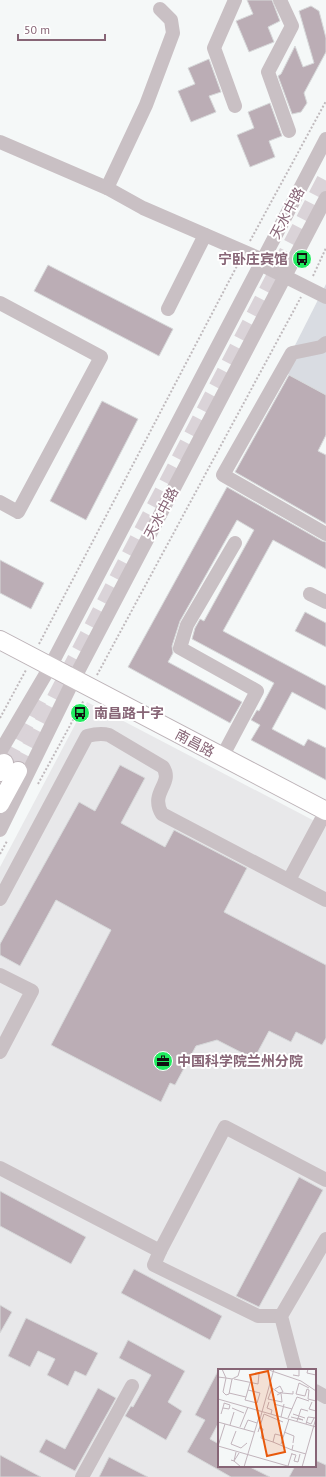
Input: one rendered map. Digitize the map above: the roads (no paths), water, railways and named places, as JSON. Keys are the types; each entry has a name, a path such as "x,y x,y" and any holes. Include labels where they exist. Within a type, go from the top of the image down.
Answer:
{"main road":[{"name":"南昌路","path":"0,640 326,811"},
{"path":"0,804 6,764"}],"street":[{"path":"235,0 214,48 235,106"},
{"path":"280,0 292,26 268,72 289,131"},
{"path":"107,188 146,105 173,33 172,20 160,9"},
{"name":"天水中路","path":"6,764 50,667 326,139"},
{"path":"0,142 107,188 142,208 263,260 309,283 326,286"},
{"name":"天水中路","path":"4,835 74,679 326,198"},
{"path":"168,309 206,235"},
{"path":"309,283 326,297"},
{"path":"0,303 101,357 18,512 0,502"},
{"path":"326,343 321,347 292,353 223,475 326,534"},
{"path":"222,757 257,691 180,648 187,625 235,542"},
{"path":"310,594 326,602"},
{"path":"0,899 87,736 94,734 109,735 162,767 165,771 166,779 159,792 158,803 162,814 326,900"},
{"path":"288,880 326,811"},
{"path":"0,975 32,991 0,1052"},
{"path":"281,1316 258,1316 154,1265 225,1127 326,1180"},
{"path":"0,1168 160,1251"},
{"path":"295,1369 281,1316 326,1239"},
{"path":"82,1477 132,1386"},
{"path":"316,1392 326,1397"}],"tunnel":[{"path":"18,771 326,179"},
{"path":"4,763 40,696"}],"place":[{"name":"宁卧庄宾馆","path":"302,259"},
{"name":"南昌路十字","path":"80,713"},
{"name":"中国科学院兰州分院","path":"163,1061"}]}
